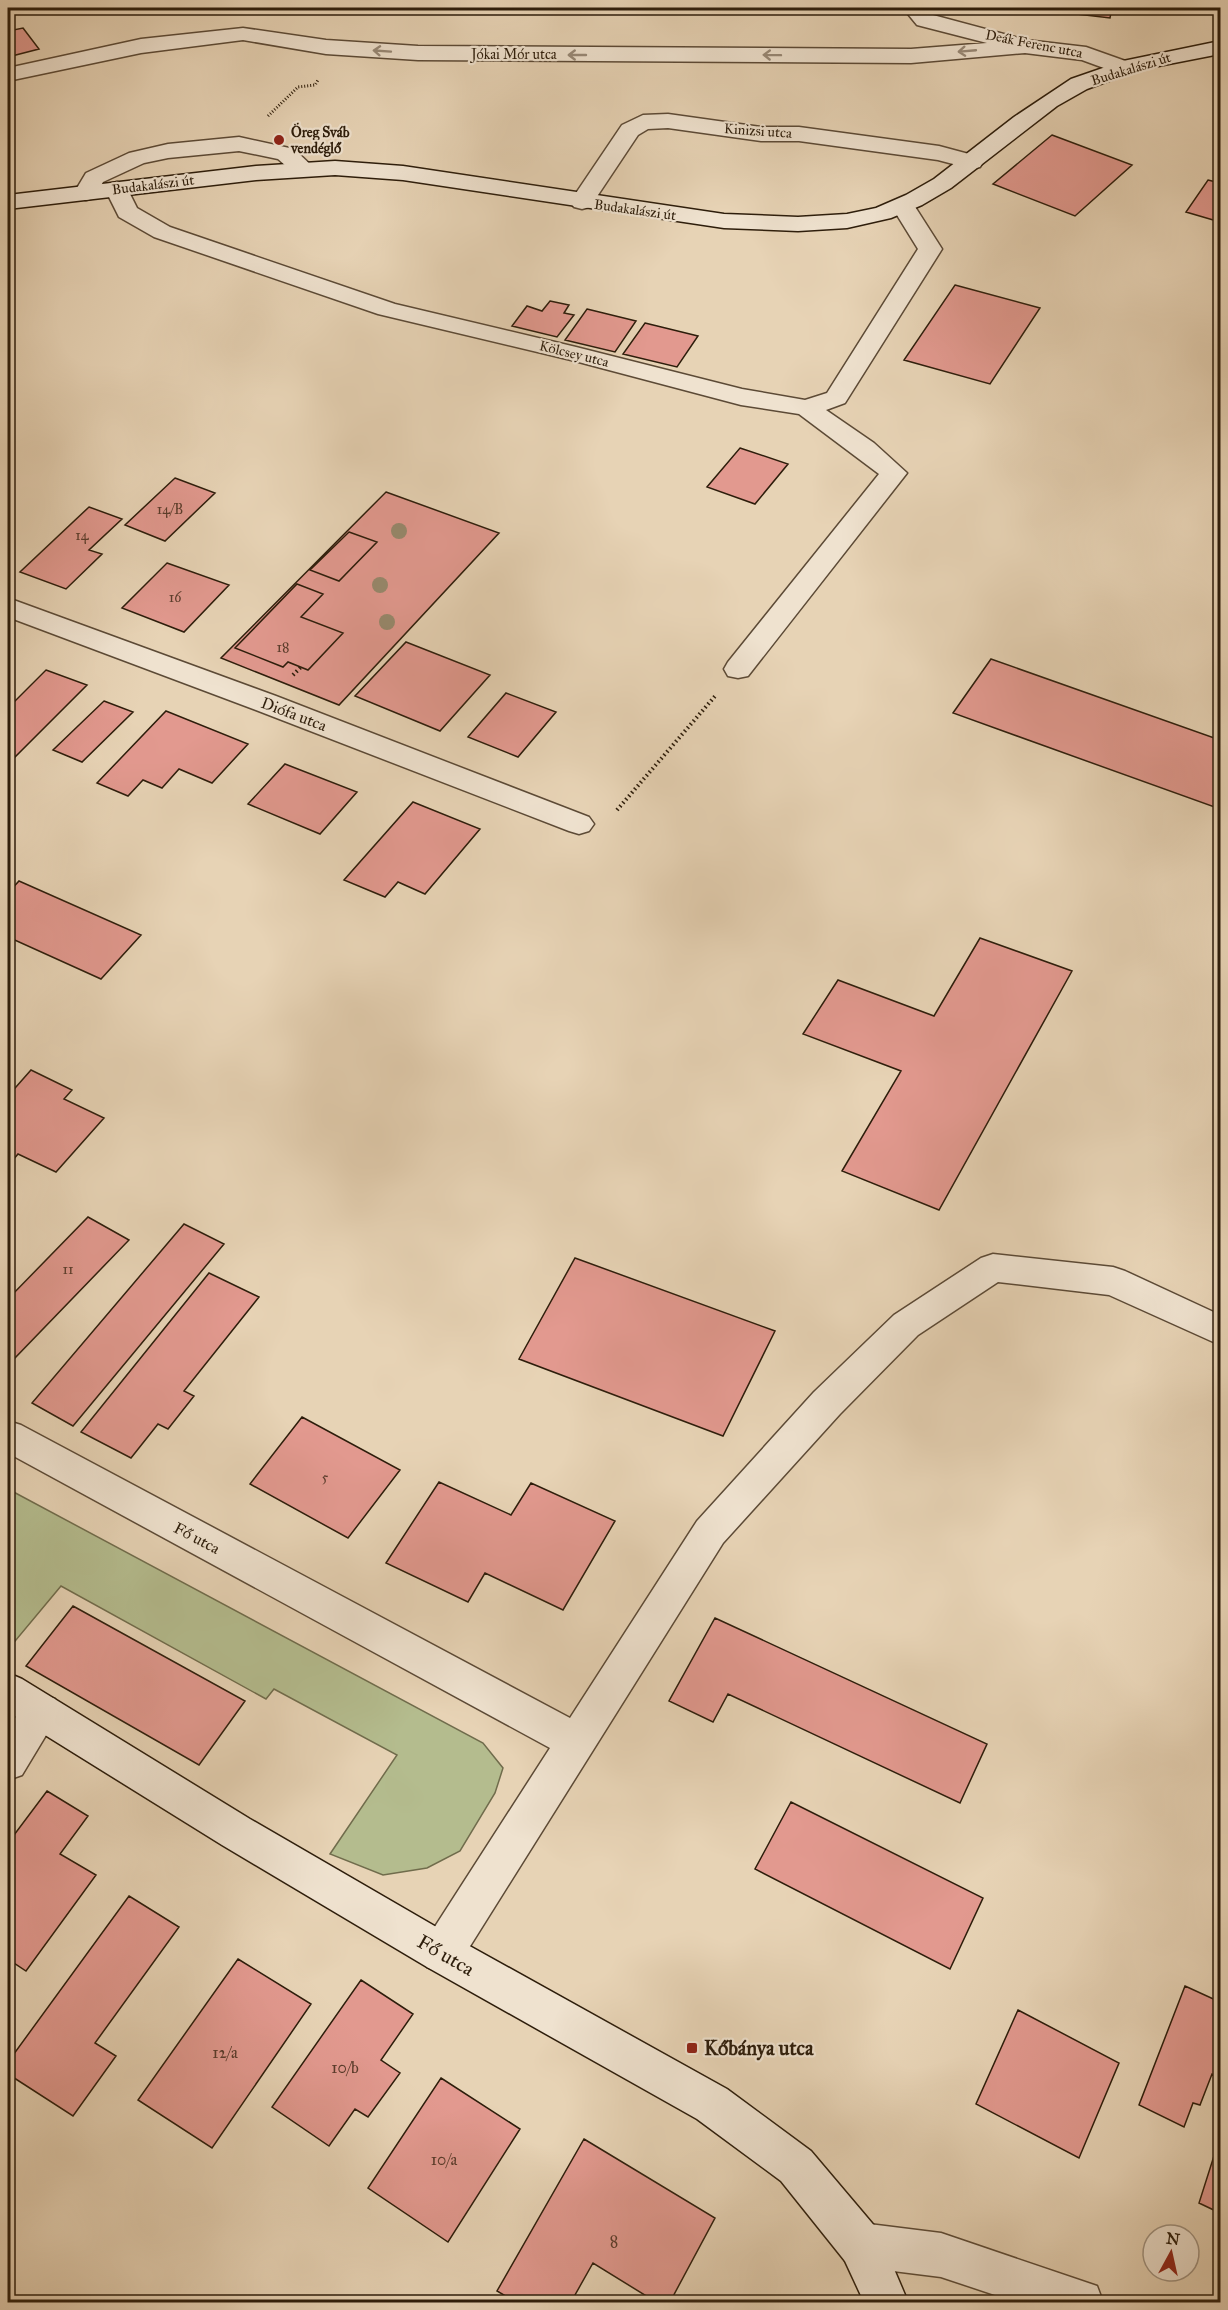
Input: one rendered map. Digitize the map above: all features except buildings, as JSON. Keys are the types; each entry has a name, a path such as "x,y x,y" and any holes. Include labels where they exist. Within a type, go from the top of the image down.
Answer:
{"street":[{"name":"Deák Ferenc utca","path":"914,8 925,20 1025,46 1086,54 1123,68"},
{"name":"Jókai Mór utca","path":"8,75 141,46 243,34 342,48 418,53 911,56 1025,46"},
{"name":"Budakalászi út","path":"8,202 303,169 354,169 412,175 711,221 801,225 850,221 904,207 942,186 1035,112 1079,84 1123,68 1176,55 1221,48"},
{"name":"Kinizsi utca","path":"582,202 630,130 643,122 668,121 761,134 799,134 939,153 972,162"},
{"path":"86,193 94,178 137,158 168,151 239,144 286,154 303,169"},
{"name":"Kölcsey utca","path":"117,189 127,212 162,232 387,309 576,354 741,397 807,408 836,398 930,249 904,207"},
{"path":"738,669 894,473 865,448 807,408"},
{"name":"Diófa utca","path":"8,607 274,706 579,824"},
{"path":"442,1953 711,1532 827,1403 906,1325 993,1268 1113,1281 1221,1331"},
{"name":"Fő utca","path":"8,1436 576,1742"},
{"name":"Fő utca","path":"8,1691 236,1832 442,1953 712,2104 796,2166 861,2245 886,2302"},
{"path":"8,1762 41,1712"},
{"path":"861,2245 941,2255 1081,2302"}],"path":[{"path":"239,144 298,87 315,85 342,48"},
{"path":"579,824 603,826 738,669"}],"green space":[{"path":"8,1489 483,1743 503,1768 495,1793 460,1851 427,1868 383,1875 330,1854 397,1755 274,1689 266,1699 61,1586 11,1646 8,1643"}],"place":[{"name":"Öreg Sváb vendéglő","path":"279,140"},
{"name":"Kőbánya utca","path":"692,2048"}]}
